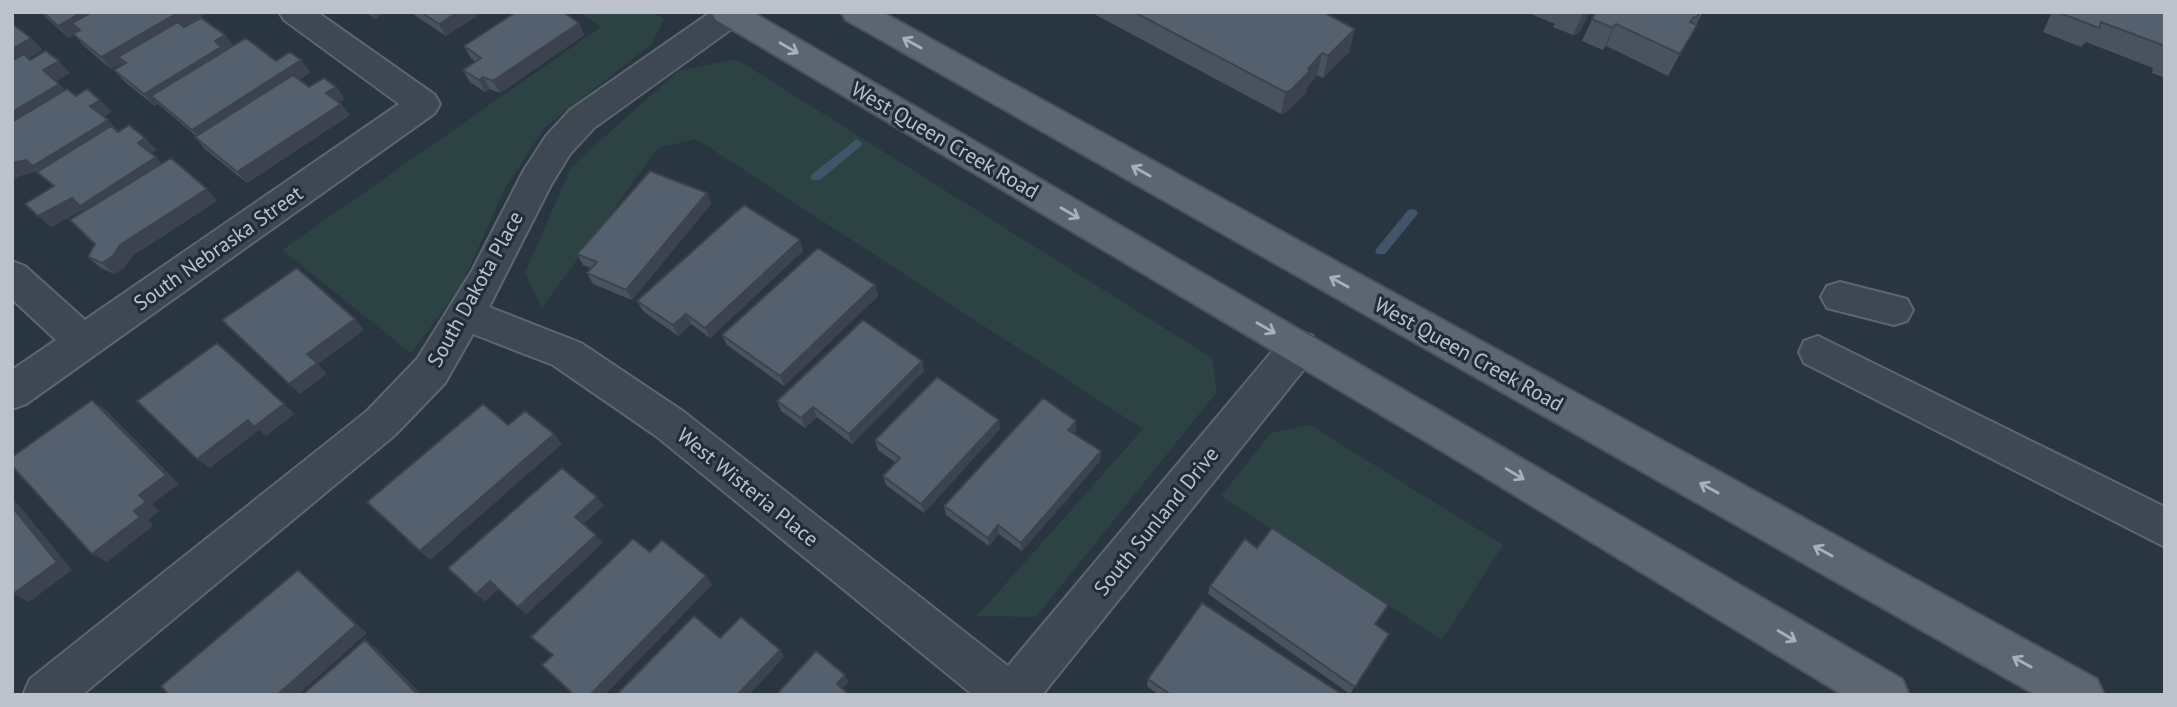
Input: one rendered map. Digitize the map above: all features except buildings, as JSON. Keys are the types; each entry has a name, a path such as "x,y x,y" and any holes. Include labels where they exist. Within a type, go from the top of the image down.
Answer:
{"main road":[{"name":"West Queen Creek Road","path":"857,12 2081,695"},
{"name":"West Queen Creek Road","path":"730,13 1886,695"}],"street":[{"name":"South Nebraska Street","path":"12,392 423,104 295,12"},
{"name":"South Dakota Place","path":"46,695 321,474 380,423 431,371 466,314 536,178 558,145 582,119 730,13"},
{"path":"12,276 84,342"},
{"path":"1840,298 1894,310"},
{"name":"West Wisteria Place","path":"466,314 567,354 670,425 1011,695"},
{"name":"South Sunland Drive","path":"1011,695 1299,347"},
{"path":"1818,352 2165,528"}],"green space":[{"path":"578,12 653,12 664,19 652,44 545,127 505,188 461,287 411,353 282,250 601,27"},
{"path":"736,59 1212,358 1217,392 1036,617 977,616 1143,429 696,139 658,148 542,308 525,273 571,167 678,71"},
{"path":"1310,425 1503,545 1442,640 1221,496 1271,433"}],"waterway":[{"path":"816,177 857,143"},
{"path":"1381,251 1412,213"}]}
